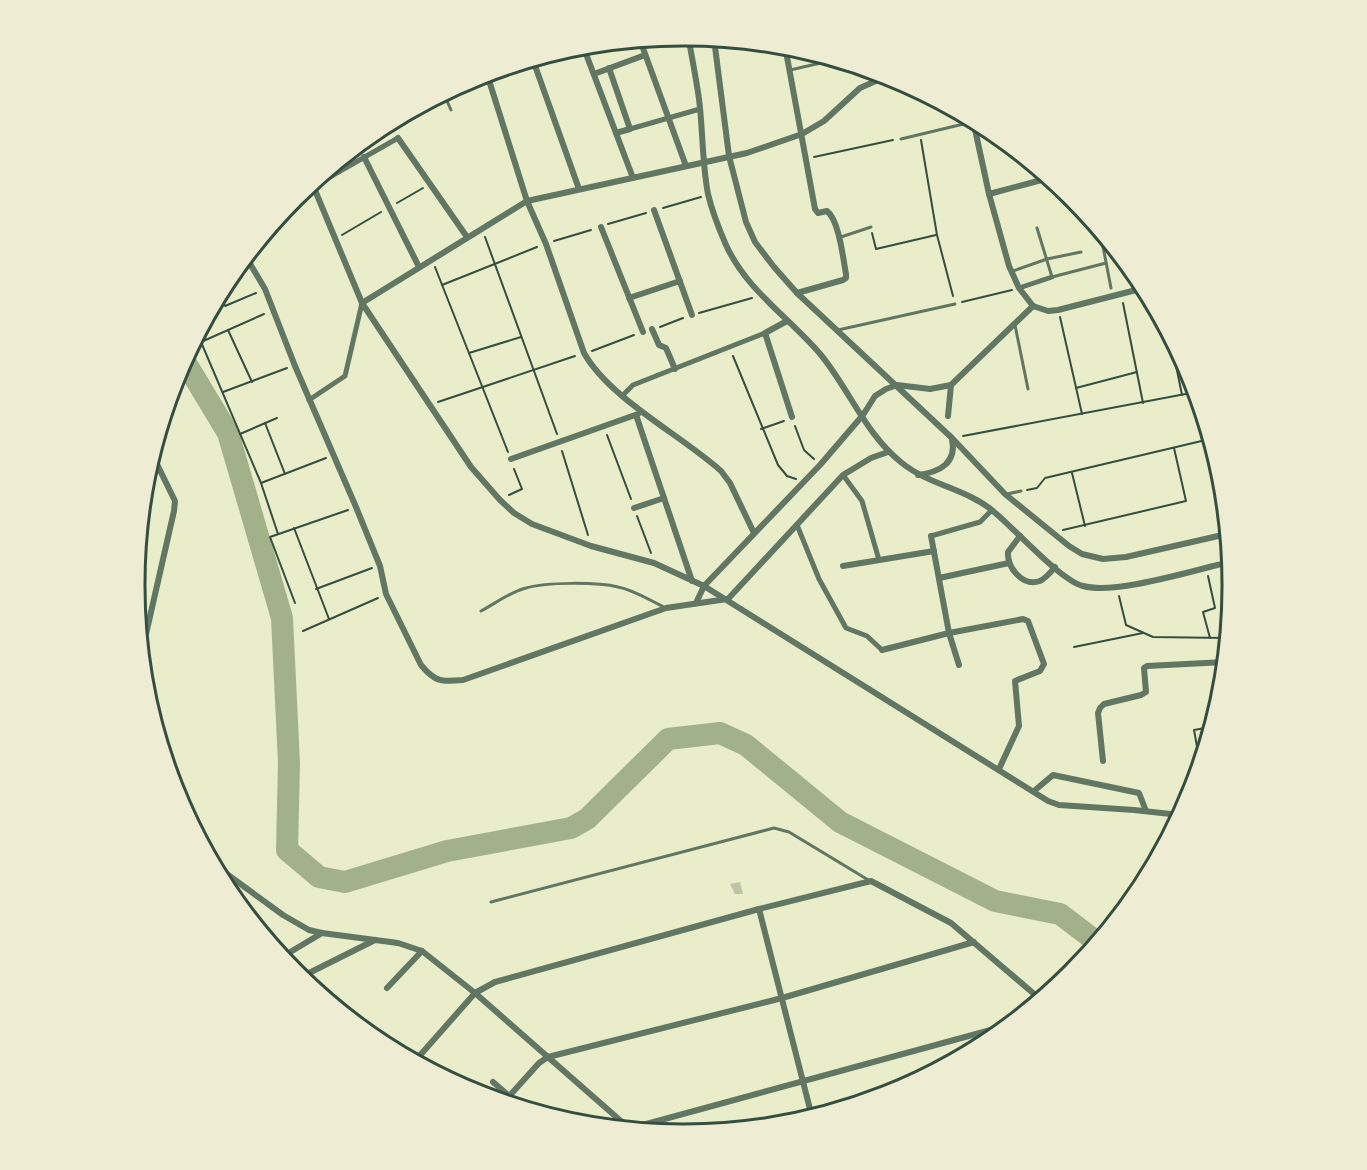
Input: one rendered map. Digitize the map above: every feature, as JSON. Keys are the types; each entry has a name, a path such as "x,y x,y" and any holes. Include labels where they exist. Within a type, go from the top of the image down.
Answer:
{"street":[{"path":"690,46 700,109 708,195 727,247 741,271 762,296 819,352 888,452 918,475 978,501 992,510 1055,567 1079,585 1092,588 1117,587 1221,564"},
{"path":"642,48 686,166"},
{"path":"715,48 729,156 746,222 755,242 774,267 836,331 952,438 1005,494 1082,554 1103,559 1126,558 1219,536"},
{"path":"588,55 633,178"},
{"path":"594,74 645,55"},
{"path":"786,56 802,134 814,209 818,213 830,212 839,237 846,278 797,293"},
{"path":"536,67 579,189"},
{"path":"609,68 630,129"},
{"path":"309,400 345,376 362,303 527,201 729,156 802,134 824,121 860,88 875,81"},
{"path":"490,82 527,201 546,244 584,353 599,374 623,395 721,471 730,483 754,533"},
{"path":"616,133 700,109"},
{"path":"976,133 989,194 1011,271 1019,288 1033,306 1048,311 1059,310 1134,291"},
{"path":"343,168 398,138 467,237"},
{"path":"364,157 419,267"},
{"path":"989,194 1040,181"},
{"path":"316,192 362,303 471,467 514,513 532,524 591,546 654,562 704,586 1048,801 1059,805 1170,815"},
{"path":"654,210 692,315"},
{"path":"601,227 643,332"},
{"path":"251,265 265,289 309,400 357,507 380,566 386,594 421,665 438,680 463,680 666,608 728,599 843,475 871,458 888,452"},
{"path":"1019,288 1052,277"},
{"path":"629,298 680,280"},
{"path":"696,603 704,586 820,465 875,396 897,385 930,389 951,385 1033,306"},
{"path":"623,395 633,385 765,333 787,321"},
{"path":"652,329 658,345 666,348 675,369"},
{"path":"765,333 792,417"},
{"path":"948,416 951,385"},
{"path":"511,459 644,412"},
{"path":"636,415 692,581"},
{"path":"918,475 931,474 946,465 953,452 952,438"},
{"path":"147,629 175,501 158,467"},
{"path":"843,475 862,501 879,560"},
{"path":"634,508 664,498"},
{"path":"960,665 949,633 931,536 980,522 992,510"},
{"path":"797,525 819,579 846,628 867,636 882,650 949,633 1028,621 1044,664 1040,672 1015,681 1019,726 999,769"},
{"path":"1020,536 1008,552 1012,569 1022,578 1036,582 1042,580 1055,567"},
{"path":"843,566 933,551"},
{"path":"939,578 1009,563"},
{"path":"1103,761 1098,713 1100,708 1104,704 1146,692 1144,668 1216,662"},
{"path":"1034,791 1053,775 1139,793 1146,811"},
{"path":"232,878 297,925 322,933 398,943 422,951 475,993 619,1120"},
{"path":"421,1055 475,993 495,982 759,909 871,881 946,920 964,932 1034,994"},
{"path":"759,909 810,1108"},
{"path":"290,952 322,933"},
{"path":"310,972 375,940"},
{"path":"510,1095 539,1063 548,1057 782,998 974,942"},
{"path":"387,988 422,951"},
{"path":"650,1122 987,1030"},
{"path":"493,1082 501,1092"}],"lane":[{"path":"788,70 817,64"},
{"path":"447,101 451,110"},
{"path":"901,139 962,124"},
{"path":"839,237 871,227"},
{"path":"1037,228 1052,277 1106,263"},
{"path":"1103,248 1111,288"},
{"path":"1011,271 1047,259 1081,252"},
{"path":"836,331 955,304"},
{"path":"1015,323 1028,389"},
{"path":"1005,494 1021,491"},
{"path":"481,611 512,593 543,585 619,587 666,608"},
{"path":"490,902 774,828 789,832 871,881"}],"path":[{"path":"920,135 937,235 955,304 1019,288"},
{"path":"805,159 901,139"},
{"path":"389,208 430,184"},
{"path":"442,285 546,244 708,195"},
{"path":"335,239 381,212"},
{"path":"871,227 876,249 937,235"},
{"path":"482,228 559,442 591,546"},
{"path":"432,259 522,489 500,500"},
{"path":"224,304 265,289"},
{"path":"1121,294 1143,403"},
{"path":"652,329 692,315 762,296"},
{"path":"1059,310 1082,414"},
{"path":"204,341 273,311"},
{"path":"228,330 252,382"},
{"path":"430,405 643,332"},
{"path":"469,353 521,337"},
{"path":"202,345 261,483 278,534"},
{"path":"729,346 761,429 778,465 787,476 804,482"},
{"path":"222,392 295,366"},
{"path":"1076,388 1138,372"},
{"path":"1178,373 1182,395"},
{"path":"952,438 1186,394"},
{"path":"761,429 792,417 804,450 820,465"},
{"path":"240,434 277,418"},
{"path":"265,423 285,474"},
{"path":"604,426 654,562"},
{"path":"1021,491 1036,488 1045,478 1203,442"},
{"path":"1052,532 1186,501 1174,448"},
{"path":"261,483 333,455"},
{"path":"1071,472 1085,526"},
{"path":"295,603 270,537 357,507"},
{"path":"294,528 329,620"},
{"path":"316,589 380,566"},
{"path":"1206,568 1215,608 1203,612 1210,638"},
{"path":"1117,587 1126,625 1153,637 1219,638"},
{"path":"303,631 386,594"},
{"path":"1074,648 1143,633"},
{"path":"1197,746 1194,730 1203,728"}],"building":[{"path":"740,882 743,894 735,894 730,884"}],"waterway":[{"path":"190,370 228,433 282,618 289,763 287,850 319,877 345,882 447,851 571,828 587,819 668,739 720,733 746,745 840,822 995,901 1060,914 1090,937"}]}
